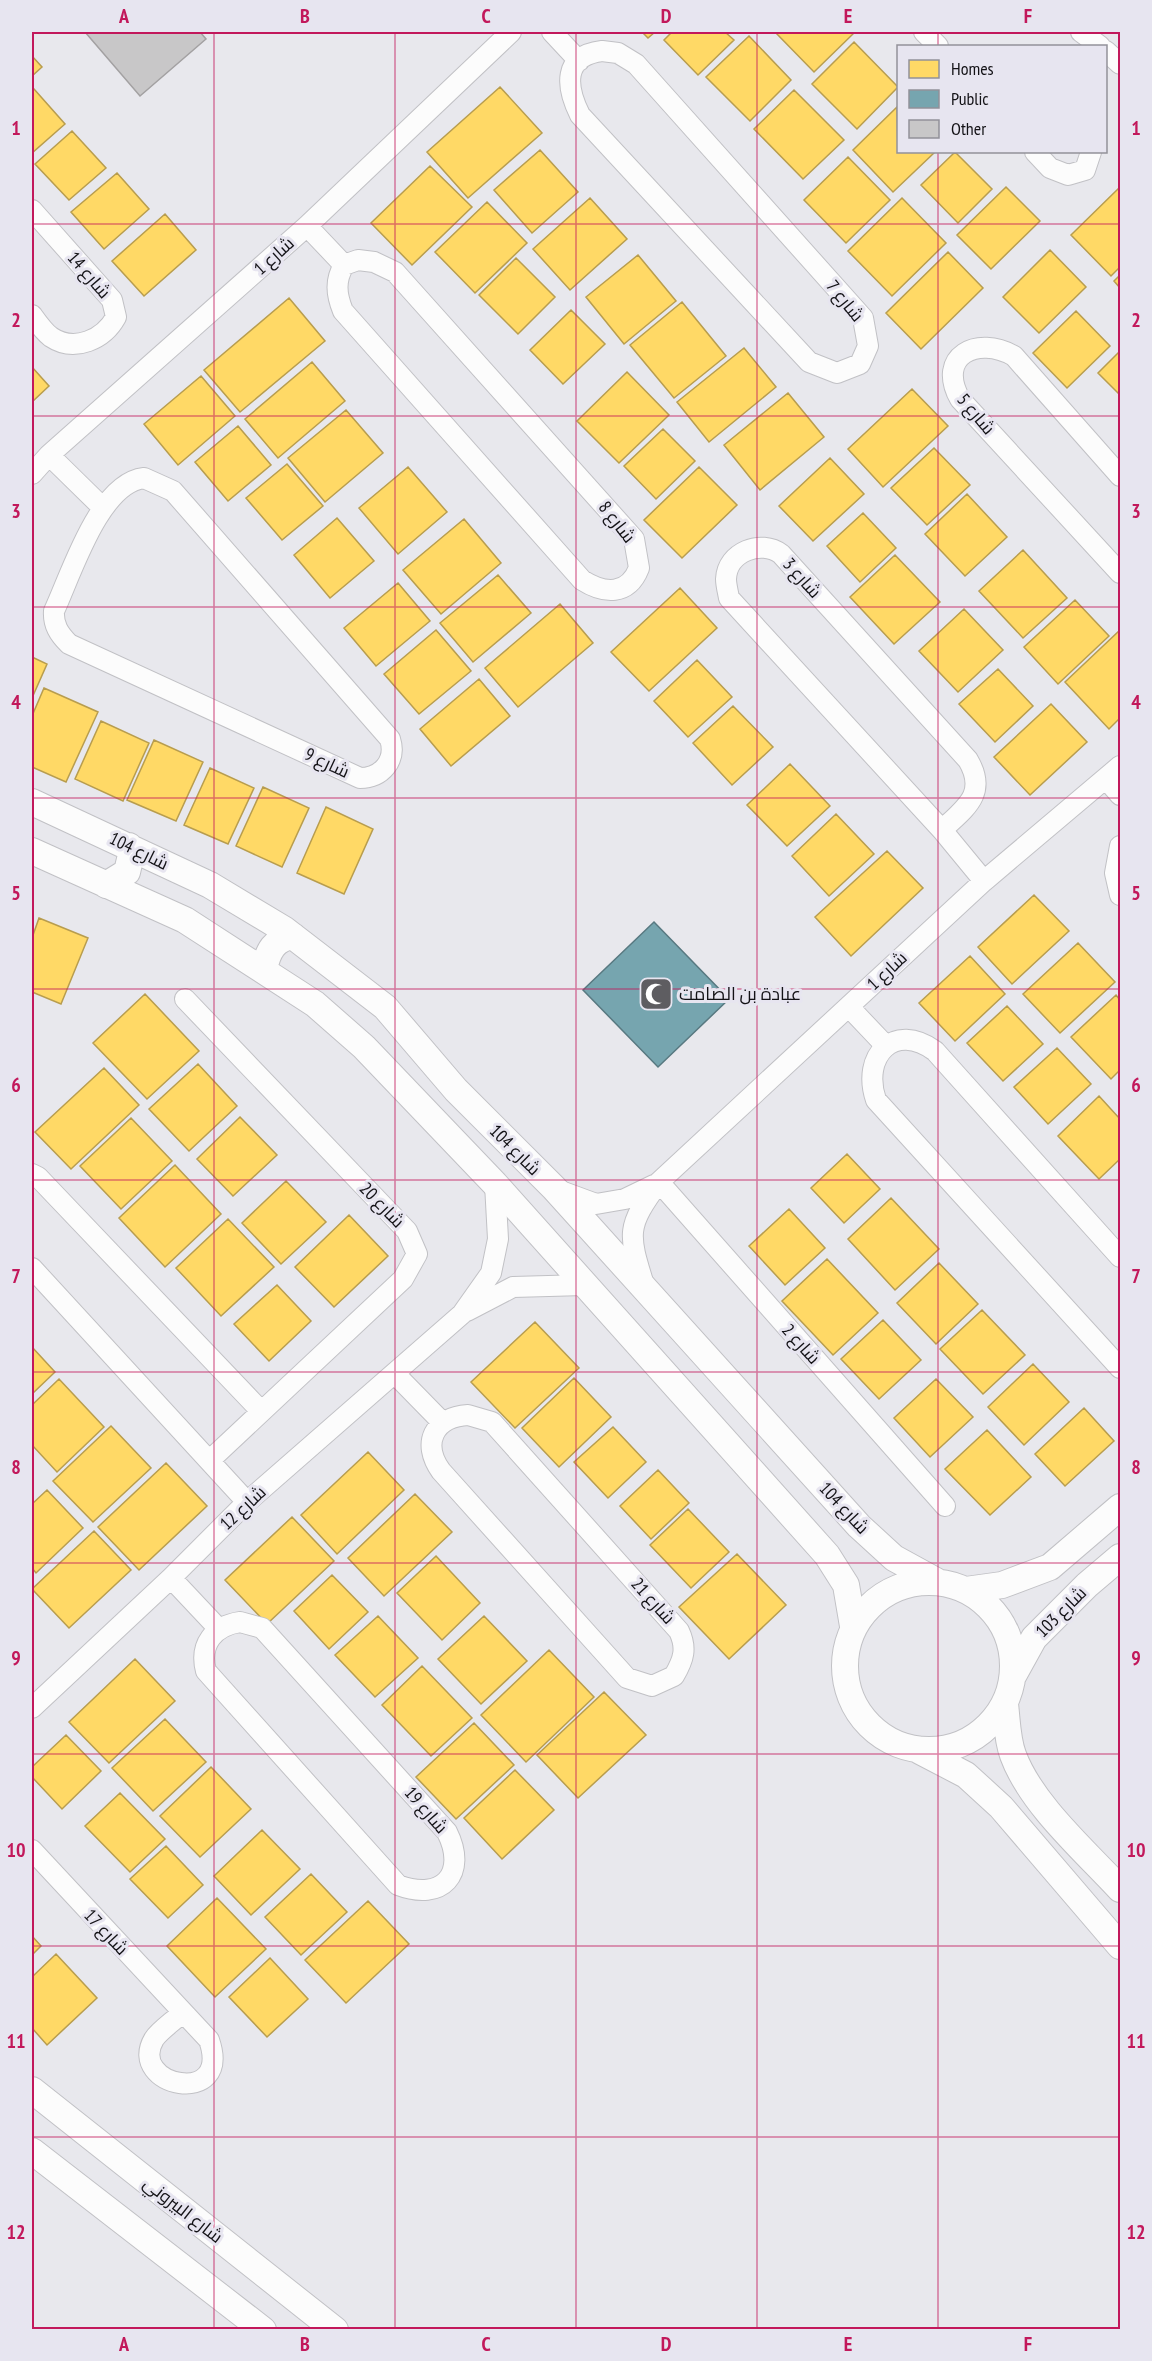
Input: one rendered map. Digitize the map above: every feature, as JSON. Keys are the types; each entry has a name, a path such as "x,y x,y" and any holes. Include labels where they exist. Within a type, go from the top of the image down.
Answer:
{"street":[{"name":"شارع 1","path":"32,474 50,455 307,226 511,32"},
{"path":"552,32 579,61"},
{"path":"924,32 937,45"},
{"path":"1081,32 1099,45"},
{"name":"شارع 7","path":"602,51 618,53 636,64 863,318 868,346 860,364 837,373 809,362 580,115 570,96 569,83 571,71 579,61 591,52 602,51"},
{"path":"1107,52 1120,63"},
{"path":"1036,153 1050,168 1068,175 1085,170 1091,153"},
{"name":"شارع 14","path":"32,210 112,300 116,317 109,329 99,338 86,343 51,337 32,315"},
{"path":"307,226 344,265"},
{"name":"شارع 8","path":"358,260 374,262 395,272 634,539 639,568 627,587 616,591 596,589 582,580 343,311 339,300 338,275 344,265 358,260"},
{"name":"شارع 5","path":"1120,476 1014,356 1002,349 985,345 968,351 956,362 952,378 960,399 1120,573"},
{"path":"50,455 102,507"},
{"name":"شارع 9","path":"133,479 150,480 173,491 390,739 391,756 383,770 369,778 360,778 69,644 57,629 54,611 102,507 133,479"},
{"name":"شارع 3","path":"942,830 972,801 976,779 968,760 781,554 766,547 756,547 737,556 726,578 729,598 942,830 984,881"},
{"name":"شارع 1","path":"645,1288 631,1243 637,1212 659,1182 984,881 1114,773"},
{"path":"1114,773 1120,795"},
{"name":"شارع 104","path":"32,802 210,885 293,936 385,1006 456,1090 554,1188 859,1526 894,1558 936,1581"},
{"path":"106,885 127,872 131,855 129,846"},
{"path":"1120,846 1115,873 1120,895"},
{"name":"شارع 104","path":"32,851 185,920 315,1004 364,1047 495,1184 827,1555 846,1585 853,1626"},
{"path":"264,969 271,947 283,938 293,936"},
{"name":"شارع 20","path":"185,999 407,1231 417,1254 404,1279 210,1460"},
{"path":"849,1007 886,1046"},
{"path":"1120,1257 935,1051 925,1044 905,1040 886,1046 873,1063 872,1088 876,1100 1120,1368"},
{"path":"32,1174 54,1194 261,1412"},
{"name":"شارع 1","path":"554,1188 596,1204 625,1199 659,1182"},
{"name":"شارع 2","path":"659,1182 945,1506"},
{"name":"شارع 12","path":"36,1696 171,1578 247,1502 462,1314 491,1273 498,1239 495,1184"},
{"path":"32,1268 247,1502"},
{"name":"شارع 12","path":"462,1314 513,1287 585,1285"},
{"path":"395,1374 442,1422"},
{"name":"شارع 21","path":"468,1415 492,1422 679,1631 684,1643 684,1652 674,1676 652,1686 627,1678 433,1460 432,1438 442,1422 457,1416 468,1415"},
{"path":"966,1590 1002,1585 1050,1567 1120,1506"},
{"name":"شارع 103","path":"1013,1676 1034,1638 1087,1585 1120,1557"},
{"path":"171,1578 218,1628"},
{"path":"920,1751 954,1747 984,1731 1005,1704 1013,1676 1010,1641 994,1611 966,1590 936,1581 903,1585 893,1590 874,1601 853,1626 843,1666 853,1706 881,1737 920,1751 966,1775 1001,1807 1120,1946"},
{"name":"شارع 19","path":"240,1622 262,1628 439,1823 453,1844 455,1866 446,1882 438,1889 411,1890 398,1885 206,1671 204,1650 218,1628 240,1622"},
{"path":"1005,1704 1012,1754 1027,1781 1060,1824 1120,1889"},
{"name":"شارع 17","path":"32,1850 182,2013"},
{"name":"شارع البيروني","path":"32,2090 335,2330"},
{"path":"32,2151 263,2330"}],"building: Homes":[{"path":"642,32 655,32 648,38"},
{"path":"672,32 725,32 734,40 698,75 664,40"},
{"path":"775,32 852,32 854,33 814,72"},
{"path":"749,36 791,80 750,121 706,77"},
{"path":"854,42 897,88 857,129 812,84"},
{"path":"32,56 42,67 32,76"},
{"path":"500,87 542,133 468,198 427,152"},
{"path":"34,89 65,124 32,153 32,91"},
{"path":"794,90 844,140 803,179 754,129"},
{"path":"897,107 897,153 934,153 893,192 853,150"},
{"path":"72,131 106,168 69,200 35,164"},
{"path":"540,150 578,192 532,233 494,190"},
{"path":"956,153 992,189 958,223 921,185"},
{"path":"848,157 890,200 846,243 804,200"},
{"path":"430,166 472,207 412,265 371,223"},
{"path":"117,173 149,209 104,249 71,212"},
{"path":"1006,187 1040,221 991,269 957,235"},
{"path":"1120,187 1120,267 1111,276 1071,235"},
{"path":"590,198 627,239 570,290 533,249"},
{"path":"902,198 946,243 892,296 848,251"},
{"path":"487,202 527,243 475,293 435,252"},
{"path":"165,214 196,250 144,296 112,261"},
{"path":"1050,250 1086,287 1039,333 1003,297"},
{"path":"948,252 983,288 921,349 886,313"},
{"path":"638,255 676,301 624,344 586,297"},
{"path":"516,258 555,297 518,334 479,295"},
{"path":"1120,275 1120,288 1114,281"},
{"path":"289,298 325,341 240,412 204,370"},
{"path":"682,302 726,356 674,398 630,345"},
{"path":"571,310 605,344 563,384 530,350"},
{"path":"1076,311 1110,346 1067,388 1033,353"},
{"path":"744,348 776,387 709,442 677,402"},
{"path":"1120,351 1120,395 1098,373"},
{"path":"312,362 345,401 278,458 245,419"},
{"path":"32,367 49,386 32,402"},
{"path":"627,372 669,415 619,463 577,421"},
{"path":"201,376 235,416 178,465 144,424"},
{"path":"912,389 948,426 883,487 848,449"},
{"path":"788,393 824,437 760,490 724,445"},
{"path":"346,410 383,453 325,502 288,458"},
{"path":"238,426 271,465 228,501 195,462"},
{"path":"663,429 695,461 656,499 624,466"},
{"path":"934,448 970,485 927,525 891,488"},
{"path":"830,458 864,494 813,541 779,506"},
{"path":"287,464 323,506 282,540 246,498"},
{"path":"408,467 447,512 398,554 359,508"},
{"path":"699,467 737,505 682,558 644,520"},
{"path":"967,494 1007,537 965,576 925,534"},
{"path":"863,513 896,548 860,582 827,546"},
{"path":"337,518 374,561 330,598 294,555"},
{"path":"464,519 501,563 441,614 403,570"},
{"path":"1023,550 1067,598 1023,638 979,591"},
{"path":"895,555 940,602 894,644 850,597"},
{"path":"498,575 531,613 473,662 440,623"},
{"path":"398,583 430,621 376,666 344,628"},
{"path":"680,588 717,628 649,691 611,652"},
{"path":"1075,600 1109,636 1058,684 1024,647"},
{"path":"560,604 593,643 518,707 485,668"},
{"path":"964,609 1003,650 958,692 919,651"},
{"path":"436,630 471,671 419,714 384,674"},
{"path":"1120,630 1120,718 1109,729 1065,682"},
{"path":"32,657 47,664 32,698"},
{"path":"697,660 732,697 688,737 654,701"},
{"path":"998,669 1033,706 995,742 959,704"},
{"path":"479,679 510,716 451,766 420,729"},
{"path":"44,688 98,712 66,782 32,767 32,716"},
{"path":"1051,704 1087,742 1030,795 994,757"},
{"path":"733,706 773,747 732,785 693,743"},
{"path":"101,721 149,743 123,801 75,779"},
{"path":"154,740 203,762 176,821 127,800"},
{"path":"790,764 830,806 787,846 747,805"},
{"path":"210,768 254,788 228,844 184,825"},
{"path":"263,787 309,808 282,867 236,846"},
{"path":"326,807 373,829 344,894 297,873"},
{"path":"836,814 874,854 829,896 792,856"},
{"path":"887,851 923,888 851,956 815,917"},
{"path":"1034,895 1069,931 1012,984 978,947"},
{"path":"39,918 88,938 61,1004 32,992 32,938"},
{"path":"1078,943 1115,982 1060,1033 1023,994"},
{"path":"970,956 1005,994 955,1041 919,1003"},
{"path":"145,994 199,1051 147,1099 93,1043"},
{"path":"1116,995 1120,1000 1120,1070 1111,1079 1071,1037"},
{"path":"1007,1006 1043,1044 1003,1081 967,1043"},
{"path":"1057,1048 1091,1084 1048,1124 1014,1087"},
{"path":"198,1064 237,1106 189,1151 149,1109"},
{"path":"104,1068 139,1105 71,1169 35,1132"},
{"path":"1099,1096 1120,1119 1120,1159 1099,1179 1058,1136"},
{"path":"240,1117 277,1155 233,1196 197,1159"},
{"path":"131,1118 172,1161 121,1209 80,1166"},
{"path":"847,1154 880,1189 844,1223 811,1188"},
{"path":"175,1165 221,1214 165,1267 119,1218"},
{"path":"286,1181 326,1222 281,1264 242,1223"},
{"path":"891,1198 939,1249 895,1290 848,1239"},
{"path":"789,1209 825,1248 785,1285 749,1246"},
{"path":"349,1215 388,1256 334,1307 295,1267"},
{"path":"228,1219 274,1267 221,1316 176,1268"},
{"path":"827,1259 878,1313 833,1355 782,1301"},
{"path":"939,1263 978,1304 936,1344 897,1303"},
{"path":"277,1285 311,1321 269,1361 234,1324"},
{"path":"982,1310 1025,1355 983,1394 940,1349"},
{"path":"883,1320 921,1360 879,1399 841,1359"},
{"path":"535,1322 579,1368 515,1428 471,1382"},
{"path":"32,1347 55,1372 32,1394"},
{"path":"1033,1364 1069,1402 1024,1445 988,1407"},
{"path":"574,1378 611,1417 559,1467 522,1428"},
{"path":"59,1379 104,1427 57,1472 32,1445 32,1405"},
{"path":"936,1379 973,1417 930,1457 894,1418"},
{"path":"1084,1408 1114,1441 1065,1486 1035,1454"},
{"path":"111,1426 151,1468 93,1522 53,1481"},
{"path":"613,1427 646,1462 608,1498 574,1462"},
{"path":"987,1430 1031,1477 990,1515 945,1469"},
{"path":"368,1452 404,1490 337,1554 301,1515"},
{"path":"166,1463 207,1506 139,1570 98,1527"},
{"path":"658,1470 689,1503 651,1539 620,1506"},
{"path":"47,1490 83,1528 36,1573 32,1568 32,1504"},
{"path":"415,1494 452,1532 384,1596 348,1558"},
{"path":"688,1509 729,1552 691,1588 650,1545"},
{"path":"292,1517 334,1561 267,1624 225,1580"},
{"path":"94,1531 131,1570 69,1628 32,1589"},
{"path":"737,1554 786,1605 729,1659 679,1607"},
{"path":"436,1556 480,1603 442,1640 397,1593"},
{"path":"332,1575 368,1612 329,1649 294,1611"},
{"path":"378,1616 418,1658 375,1697 335,1655"},
{"path":"484,1616 527,1661 481,1704 438,1659"},
{"path":"549,1650 594,1697 526,1762 481,1715"},
{"path":"135,1659 175,1701 109,1763 69,1722"},
{"path":"422,1666 472,1718 431,1756 382,1705"},
{"path":"604,1692 646,1735 578,1798 537,1755"},
{"path":"165,1719 206,1762 153,1811 112,1768"},
{"path":"474,1723 514,1765 456,1819 416,1777"},
{"path":"66,1735 101,1771 62,1809 32,1777 32,1767"},
{"path":"211,1767 251,1809 200,1857 160,1816"},
{"path":"515,1770 554,1810 502,1859 464,1818"},
{"path":"120,1793 165,1839 130,1872 85,1826"},
{"path":"262,1830 300,1869 251,1915 214,1876"},
{"path":"166,1846 203,1885 168,1918 130,1879"},
{"path":"311,1874 347,1912 301,1955 265,1917"},
{"path":"217,1898 266,1949 215,1997 167,1946"},
{"path":"368,1901 409,1944 346,2003 305,1960"},
{"path":"32,1936 41,1946 32,1955"},
{"path":"56,1954 97,1998 47,2045 32,2028 32,1977"},
{"path":"270,1958 308,1999 267,2037 229,1997"}],"building: Public":[{"name":"عبادة بن الصامت","path":"654,922 729,999 658,1067 583,990"}],"building: Other":[{"path":"85,32 200,32 206,39 140,96"}],"place":[{"name":"عبادة بن الصامت","path":"656,994"}]}
